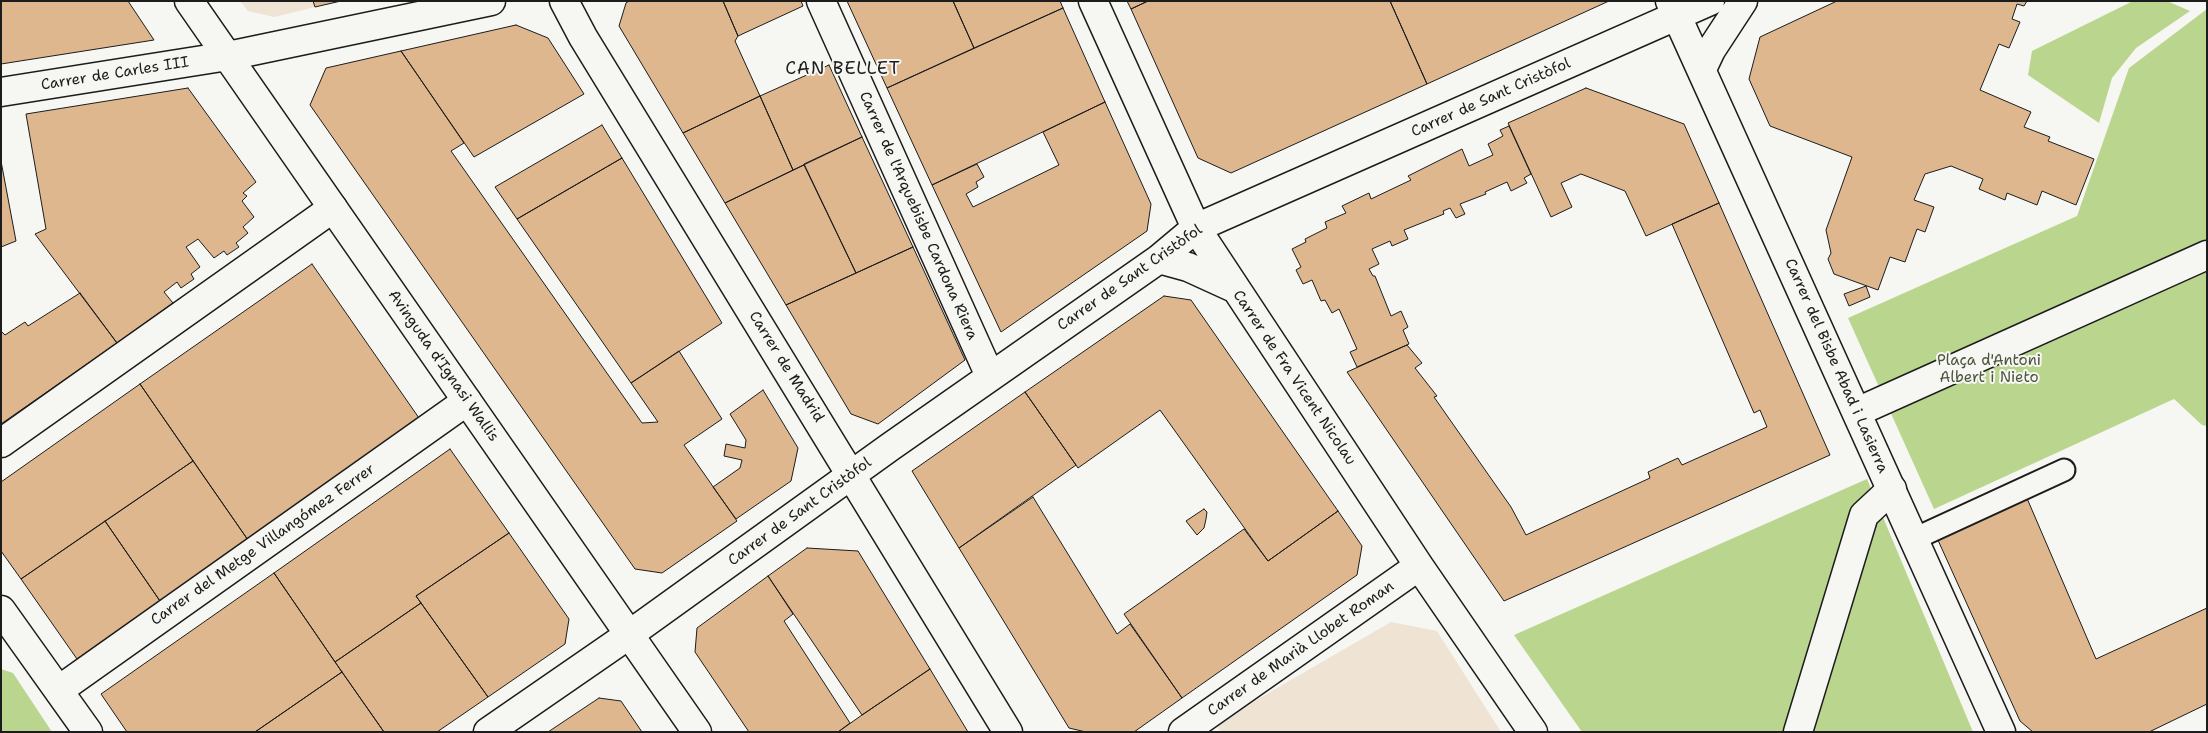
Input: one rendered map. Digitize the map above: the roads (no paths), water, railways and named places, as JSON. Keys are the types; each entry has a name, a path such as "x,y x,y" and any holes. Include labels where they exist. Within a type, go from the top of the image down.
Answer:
{"street":[{"name":"Avinguda d'Ignasi Wallis","path":"189,1 698,732"},
{"name":"Carrer de Carles III","path":"1,92 228,56 491,1"},
{"name":"Carrer de Madrid","path":"564,1 583,37 1008,732"},
{"name":"Carrer de l'Arquebisbe Cardona Riera","path":"821,1 990,376"},
{"name":"Carrer de Fra Vicent Nicolau","path":"1093,1 1196,228 1419,566 1533,732"},
{"name":"Carrer de Sant Cristòfol","path":"488,732 630,634 990,376 1159,259 1196,228 1674,9 1710,1"},
{"path":"1702,69 1711,50 1743,1"},
{"name":"Carrer del Bisbe Abad i Lasierra","path":"1674,9 2001,732"},
{"path":"1,443 333,208"},
{"path":"1857,412 2207,255"},
{"path":"1159,259 1188,267 1234,288"},
{"name":"Carrer del Metge Villangómez Ferrer","path":"59,690 467,401"},
{"path":"1798,732 1864,514 1892,489"},
{"name":"Carrer de Marià Llobet Roman","path":"1183,732 1419,566"},
{"path":"1,610 88,732"}],"lane":[{"path":"1914,539 2064,470"}],"district":[{"name":"CAN BELLET","path":"843,69"}],"park label":[{"name":"Plaça d'Antoni Albert i Nieto","path":"1989,370"}]}
